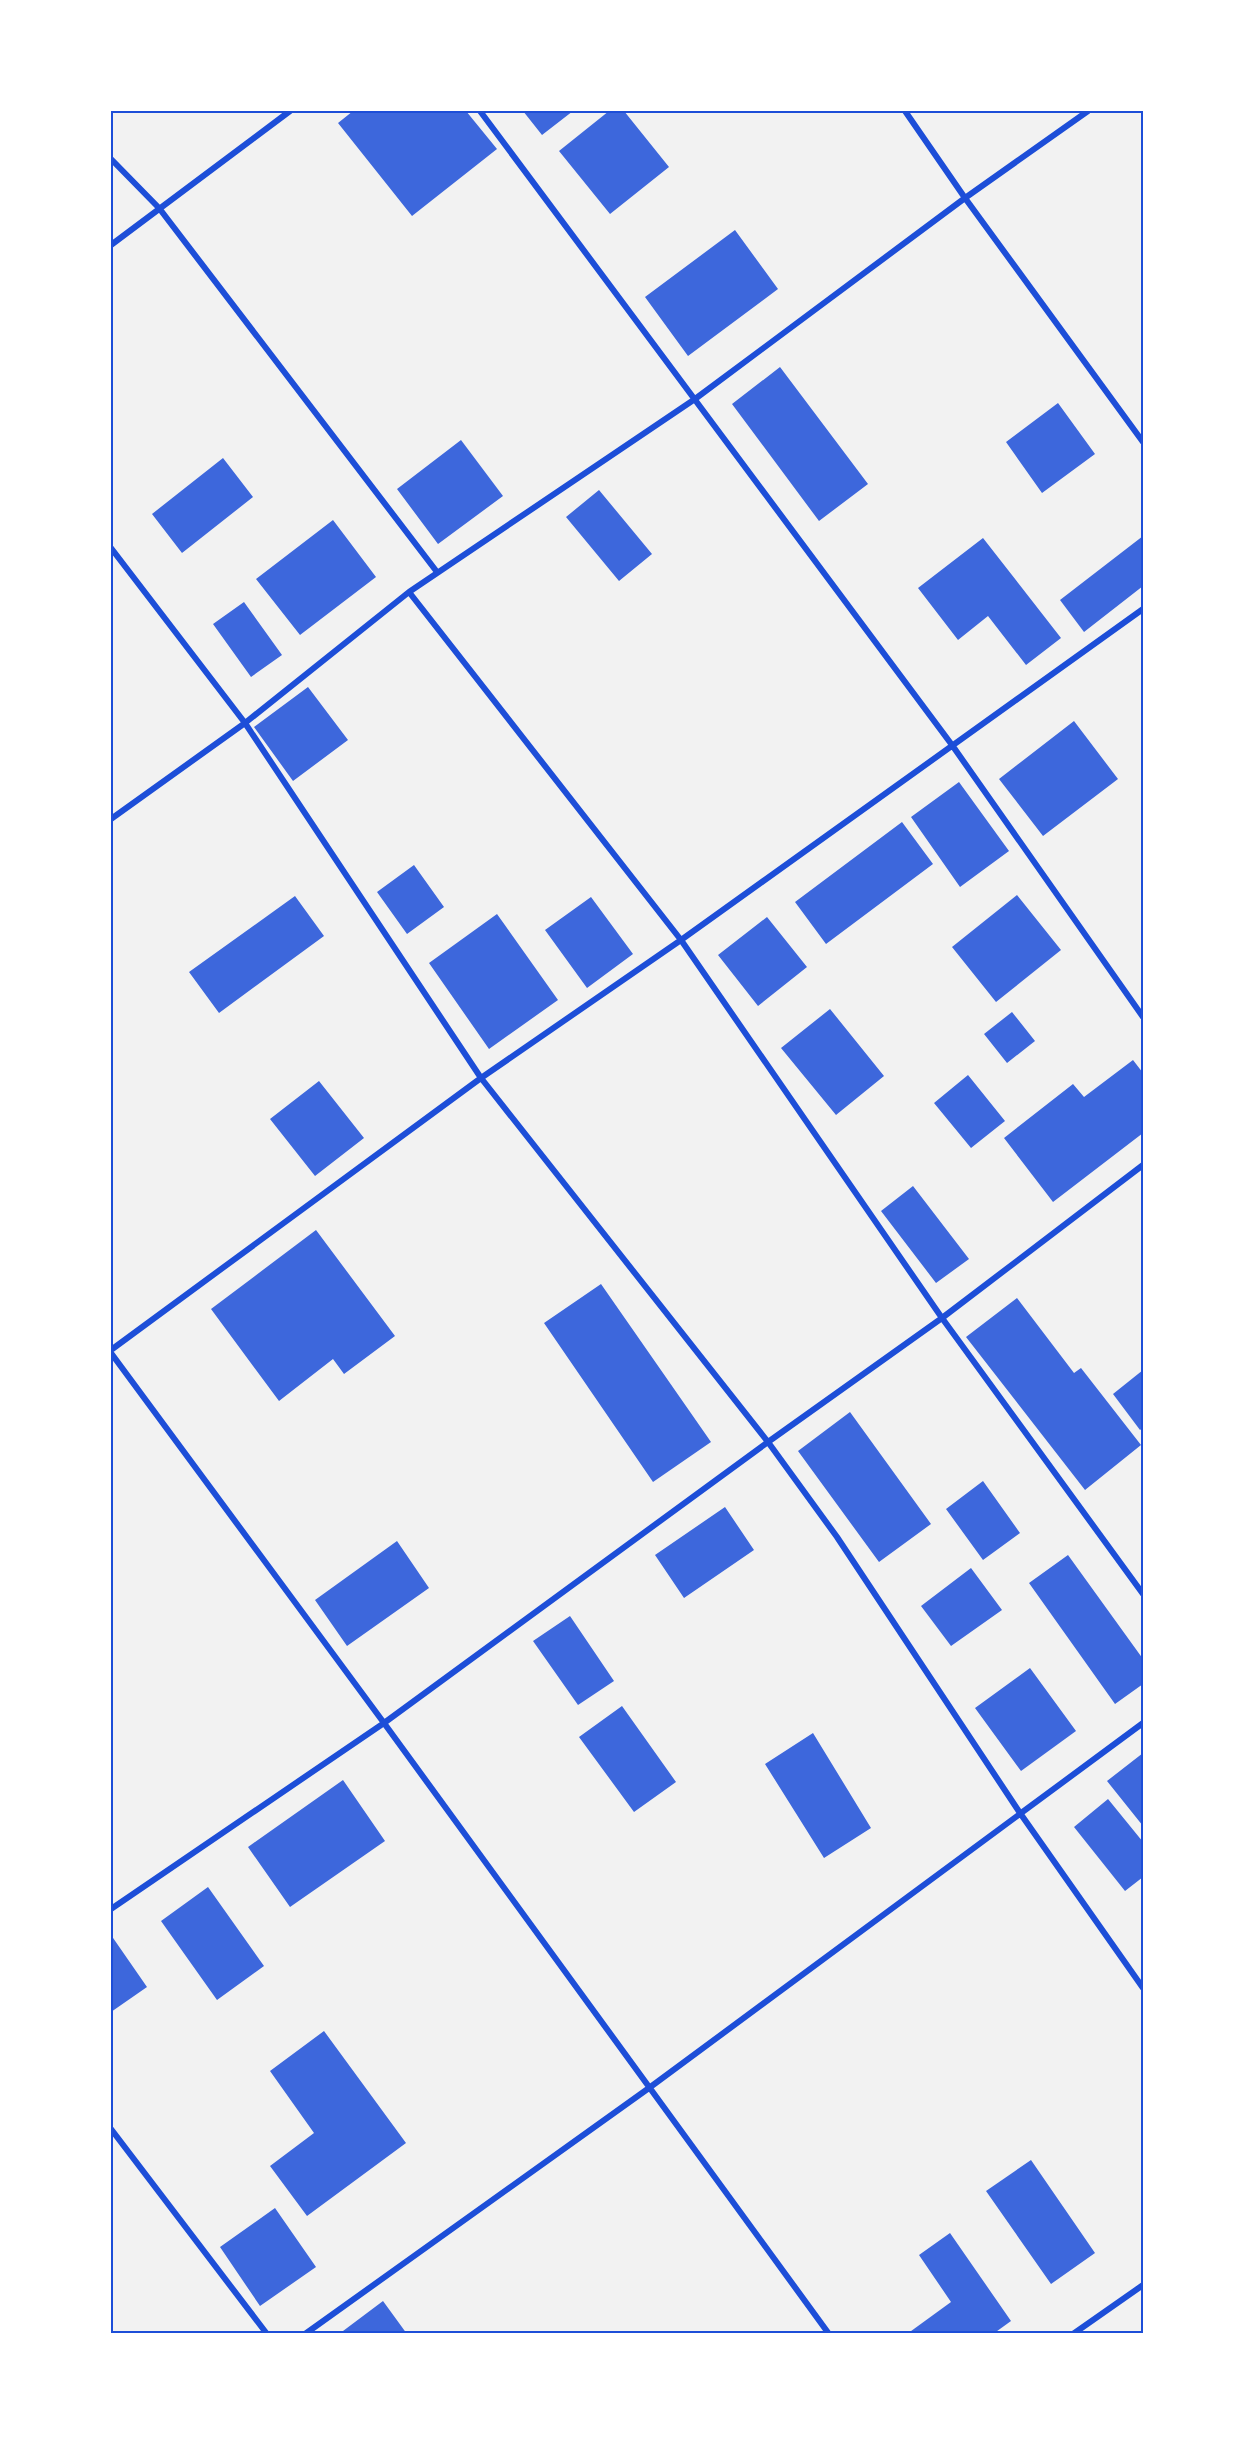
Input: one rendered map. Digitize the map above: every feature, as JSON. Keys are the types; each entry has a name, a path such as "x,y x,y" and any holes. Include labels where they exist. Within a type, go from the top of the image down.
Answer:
{"street":[{"path":"111,245 290,111"},
{"path":"480,111 952,745 1143,1017"},
{"path":"905,111 965,198 1143,442"},
{"path":"111,819 245,723 409,592 696,399 965,198 1088,111"},
{"path":"111,159 159,208 437,572"},
{"path":"111,548 245,723 481,1078 768,1442 837,1537 1020,1813 1143,1988"},
{"path":"409,592 681,940 942,1318 1143,1594"},
{"path":"829,2334 111,1352 481,1078 681,940 1143,609"},
{"path":"111,1909 384,1723 768,1442 942,1318 1143,1166"},
{"path":"305,2334 649,2088 1143,1723"},
{"path":"111,2129 267,2334"},
{"path":"1073,2334 1143,2284"}],"building":[{"path":"353,111 466,111 497,149 412,216 338,123"},
{"path":"523,111 573,111 542,135"},
{"path":"609,111 624,111 669,167 610,214 559,151"},
{"path":"735,230 778,289 688,356 645,297"},
{"path":"780,367 868,484 819,521 732,404"},
{"path":"1058,403 1095,454 1042,493 1006,442"},
{"path":"461,440 503,496 438,544 397,489"},
{"path":"223,458 253,497 182,553 152,514"},
{"path":"599,490 652,554 619,581 566,517"},
{"path":"333,520 376,577 300,635 256,579"},
{"path":"1143,536 1143,586 1084,632 1060,600"},
{"path":"983,538 1061,638 1026,665 988,616 958,640 918,588"},
{"path":"244,602 282,655 251,677 213,624"},
{"path":"308,687 348,740 293,781 254,727"},
{"path":"1074,721 1118,779 1043,836 999,779"},
{"path":"959,782 1009,851 960,887 911,817"},
{"path":"902,822 933,864 826,944 795,902"},
{"path":"414,865 444,907 407,934 377,892"},
{"path":"1017,895 1061,950 996,1002 952,947"},
{"path":"295,896 324,936 219,1013 189,972"},
{"path":"591,897 633,954 587,988 545,930"},
{"path":"497,914 558,1000 489,1049 429,963"},
{"path":"767,917 807,967 758,1006 718,955"},
{"path":"830,1009 884,1076 836,1115 781,1048"},
{"path":"1012,1012 1035,1041 1007,1063 984,1034"},
{"path":"1133,1060 1143,1073 1143,1133 1053,1202 1004,1138 1073,1084 1084,1097"},
{"path":"968,1075 1005,1121 971,1148 934,1103"},
{"path":"319,1081 364,1138 315,1176 270,1119"},
{"path":"913,1186 969,1259 936,1283 881,1211"},
{"path":"316,1230 395,1336 344,1374 333,1359 279,1401 211,1309"},
{"path":"601,1284 711,1442 653,1482 544,1323"},
{"path":"1017,1298 1074,1373 1081,1368 1141,1445 1085,1490 966,1337"},
{"path":"1143,1370 1143,1428 1140,1430 1113,1394"},
{"path":"850,1412 931,1524 879,1562 798,1451"},
{"path":"983,1481 1020,1533 983,1560 946,1509"},
{"path":"725,1507 754,1550 684,1598 655,1555"},
{"path":"397,1541 429,1588 347,1646 315,1600"},
{"path":"1068,1555 1143,1659 1143,1684 1115,1704 1029,1583"},
{"path":"971,1568 1002,1610 951,1646 921,1606"},
{"path":"570,1616 614,1681 578,1705 533,1641"},
{"path":"1030,1668 1076,1731 1021,1771 975,1708"},
{"path":"622,1706 676,1782 634,1812 579,1737"},
{"path":"813,1733 871,1828 824,1858 765,1764"},
{"path":"1143,1753 1143,1826 1107,1781"},
{"path":"343,1780 385,1841 290,1907 248,1847"},
{"path":"1108,1799 1143,1842 1143,1877 1125,1891 1074,1827"},
{"path":"208,1887 264,1966 217,2000 161,1921"},
{"path":"111,1935 147,1987 111,2012"},
{"path":"324,2031 406,2143 307,2216 270,2166 314,2133 270,2071"},
{"path":"1031,2160 1095,2253 1051,2284 986,2191"},
{"path":"275,2208 316,2267 260,2306 220,2247"},
{"path":"950,2233 1011,2321 993,2334 907,2334 951,2302 919,2255"},
{"path":"383,2301 407,2334 339,2334"}]}
